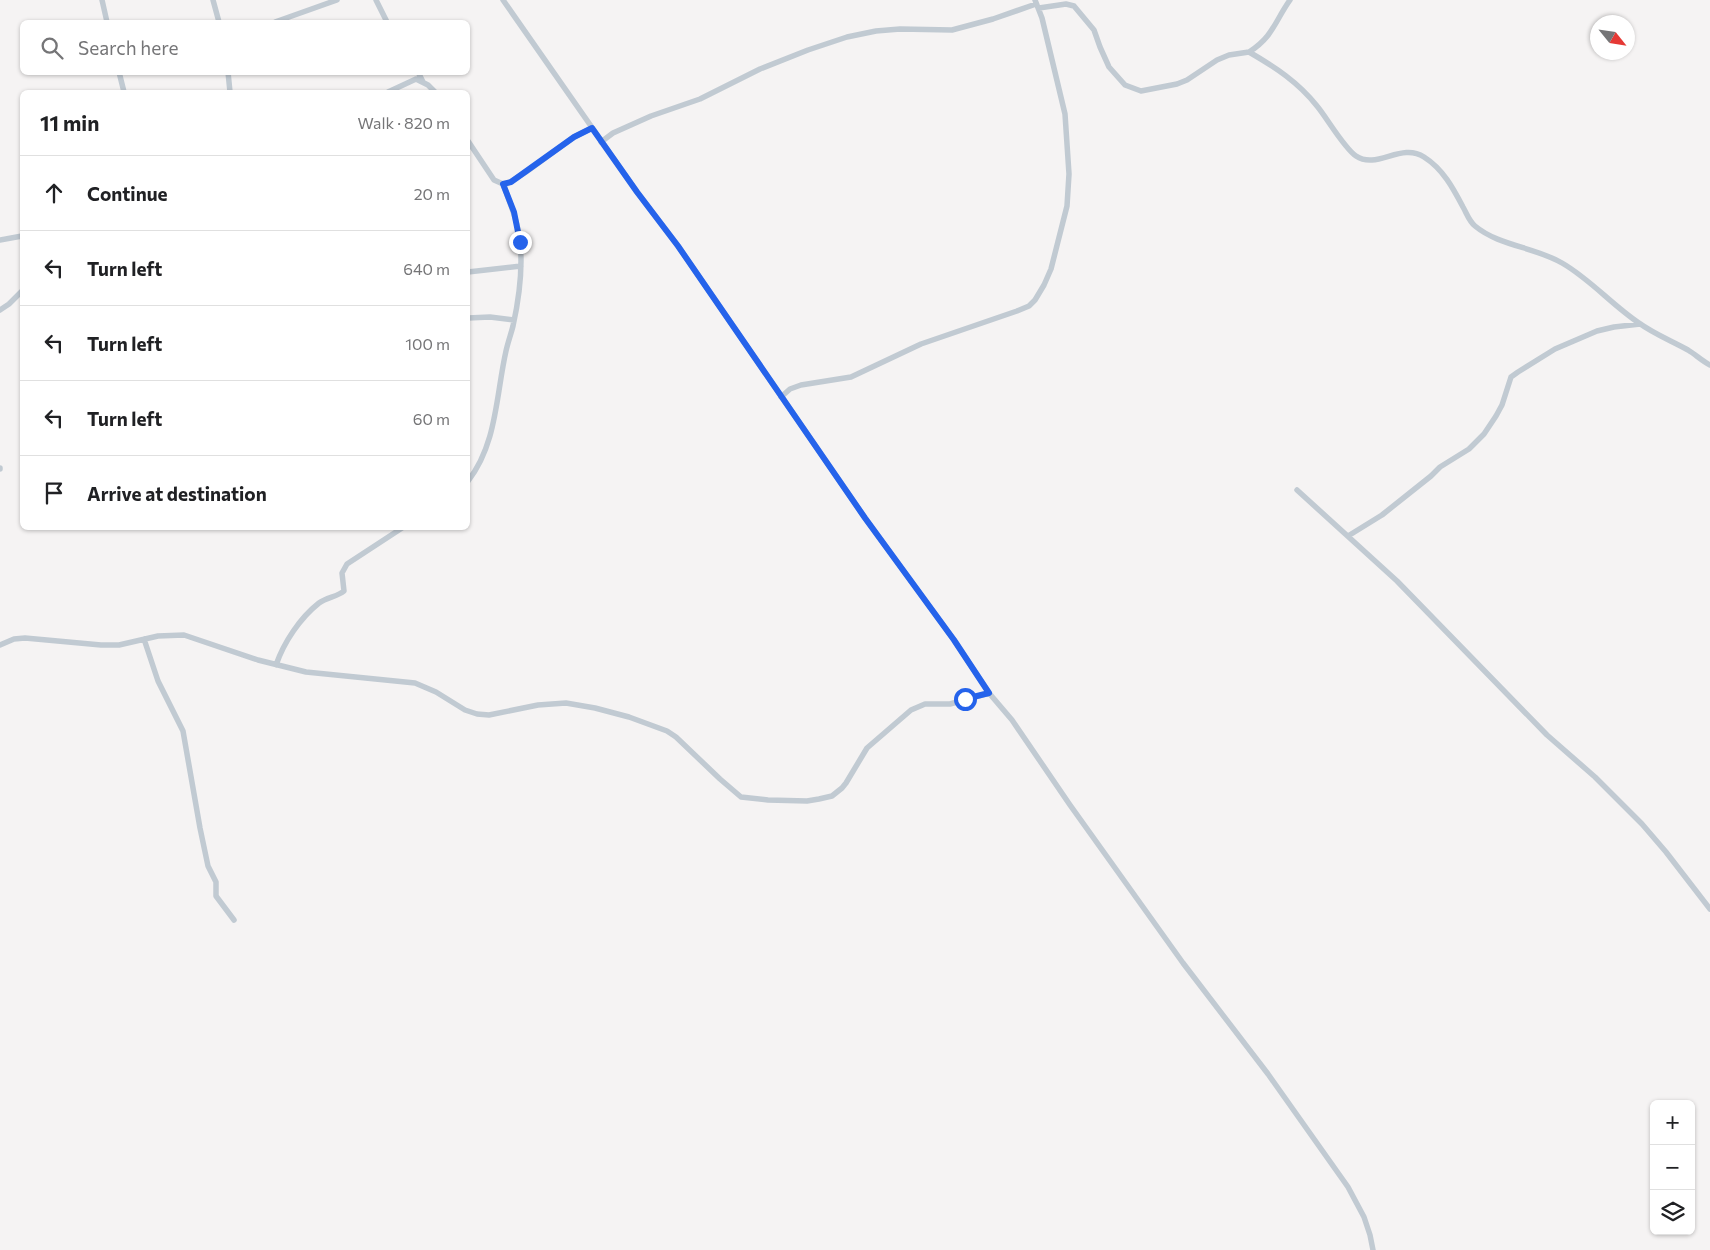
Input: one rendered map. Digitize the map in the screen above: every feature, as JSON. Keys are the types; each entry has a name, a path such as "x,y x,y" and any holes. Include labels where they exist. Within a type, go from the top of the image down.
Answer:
{"street":[{"path":"102,0 107,20"},
{"path":"213,0 218,20"},
{"path":"281,20 336,0"},
{"path":"376,0 386,20"},
{"path":"504,0 601,142 678,246 865,518 968,660 989,693 1012,720 1070,805 1172,947 1268,1074 1348,1187 1364,1217 1373,1250"},
{"path":"601,142 651,116 700,99 760,69 808,50 847,38 876,32 900,29 952,30 993,19 1036,4 1066,4 1074,6 1094,30 1109,67 1125,85 1141,91 1182,82 1229,55 1250,52 1258,47 1270,34 1290,0"},
{"path":"781,397 790,389 801,385 851,377 921,344 1023,309 1036,300 1051,269 1068,206 1069,174 1065,114 1036,4"},
{"path":"1250,52 1302,88 1346,146 1356,156 1368,160 1413,151 1422,155 1435,164 1471,221 1479,228 1501,239 1541,252 1568,267 1640,324 1692,352 1710,365"},
{"path":"120,75 124,90"},
{"path":"228,75 230,90"},
{"path":"420,75 423,82"},
{"path":"392,90 416,79 433,90"},
{"path":"470,146 494,180 503,184 511,182 574,137 592,128"},
{"path":"470,478 484,453 492,428 506,350 514,320 521,266 520,242 515,219 503,184"},
{"path":"0,240 20,236"},
{"path":"470,272 521,266"},
{"path":"0,310 20,293"},
{"path":"470,318 490,317 514,320"},
{"path":"1348,536 1382,515 1432,476 1440,467 1470,449 1484,434 1493,420 1502,404 1511,378 1518,372 1555,349 1597,331 1614,326 1640,324"},
{"path":"1297,490 1425,609 1547,735 1595,777 1642,824 1710,909"},
{"path":"276,665 294,630 317,604 330,596 341,594 344,591 342,574 346,566 399,530"},
{"path":"0,644 25,638 119,645 158,636 184,634 233,652 306,672 415,684 436,692 470,712 483,715 504,713 538,705 566,703 606,710 667,731 676,737 741,797 768,800 807,801 832,796 846,783 867,748 911,710 925,704 950,704 989,693"},
{"path":"144,639 158,681 183,731 208,866 216,882 216,896 234,920"}],"route":[{"path":"520,242 514,212 503,184 511,182 574,137 592,128 678,246 865,518 973,666 989,693 965,699"}]}
